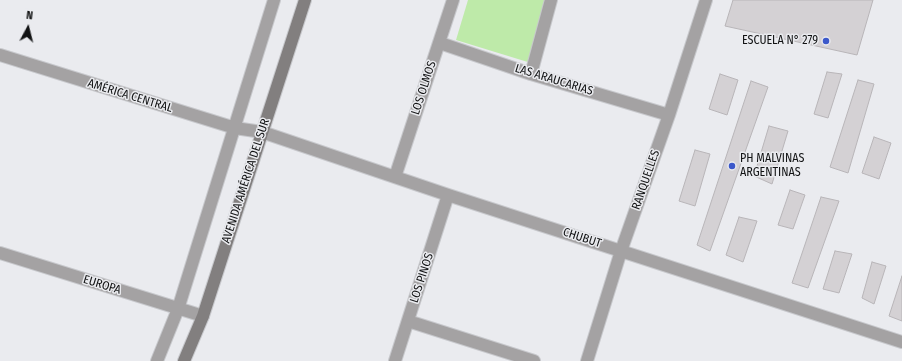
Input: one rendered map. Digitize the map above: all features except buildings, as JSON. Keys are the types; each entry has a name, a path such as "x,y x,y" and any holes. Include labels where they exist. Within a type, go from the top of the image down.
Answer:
{"street":[{"path":"156,361 178,309 274,0"},
{"name":"AVENIDA AMÉRICA DEL SUR","path":"184,361 203,316 305,0"},
{"name":"LOS OLMOS","path":"395,176 453,0"},
{"path":"531,74 551,0"},
{"name":"RANQUELLES","path":"587,361 706,0"},
{"name":"LAS ARAUCARIAS","path":"440,43 531,74 669,115"},
{"name":"AMÉRICA CENTRAL","path":"0,55 235,128 262,132"},
{"name":"CHUBUT","path":"262,132 448,195 902,342"},
{"name":"LOS PINOS","path":"395,361 448,195"},
{"name":"EUROPA","path":"0,253 203,316"},
{"path":"408,320 534,361"}],"green space":[{"path":"468,0 551,0 531,63 456,40"}],"place":[{"name":"ESCUELA N° 279","path":"826,41"},
{"name":"PH MALVINAS ARGENTINAS","path":"732,166"}]}
